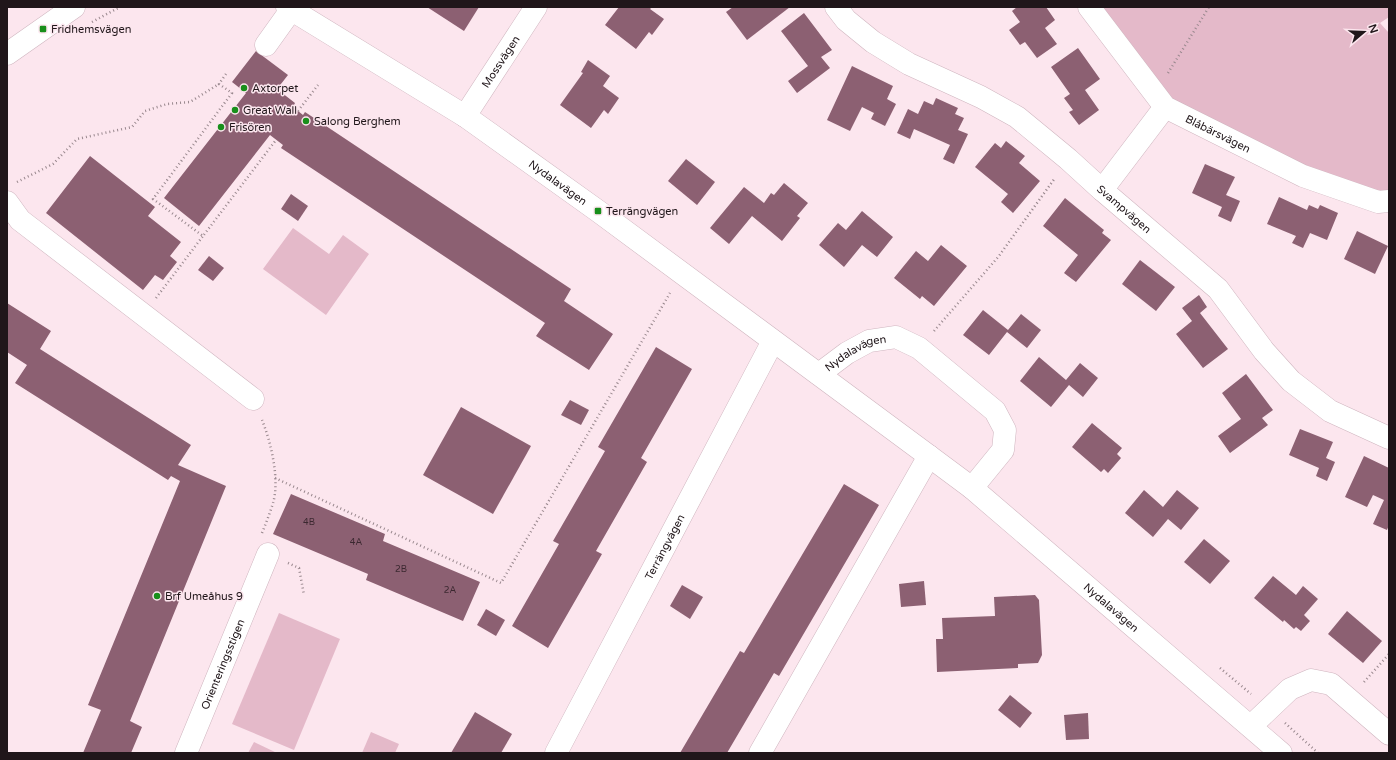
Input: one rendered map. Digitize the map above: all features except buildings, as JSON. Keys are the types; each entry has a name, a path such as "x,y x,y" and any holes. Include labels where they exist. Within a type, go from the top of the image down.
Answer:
{"street":[{"path":"7,54 74,7"},
{"name":"Mossvägen","path":"466,116 536,7"},
{"name":"Svampvägen","path":"836,7 846,20 873,42 909,64 981,97 1017,117 1068,159 1218,289 1264,351 1291,381 1330,411 1389,438"},
{"name":"Blåbärsvägen","path":"1088,7 1160,101 1303,176 1378,202 1389,201"},
{"path":"266,45 289,8"},
{"name":"Nydalavägen","path":"289,8 466,116 598,211 972,488 1281,753"},
{"path":"1102,190 1160,101"},
{"path":"10,193 20,220 253,399"},
{"name":"Nydalavägen","path":"819,374 848,353 869,341 896,337 919,348 995,411 1005,430 1003,450 972,488"},
{"name":"Terrängvägen","path":"556,753 773,341"},
{"path":"760,753 929,456"},
{"name":"Orienteringsstigen","path":"186,753 268,554"},
{"path":"1251,726 1290,689 1311,680 1331,684 1389,734"}],"path":[{"path":"1160,101 1209,7"},
{"path":"10,193 53,164 77,139 132,127 145,111 167,104 190,102 219,84 226,74"},
{"path":"203,236 153,199 232,93 219,84"},
{"path":"298,111 318,85"},
{"path":"143,315 276,140"},
{"path":"919,348 999,256 1068,159"},
{"path":"274,478 501,583 682,274"},
{"path":"253,399 270,446 274,478 274,502 260,538 268,554 299,568 304,595"},
{"path":"1348,699 1389,654"}],"shaded area":[{"path":"1089,7 1389,7 1389,17 1380,23 1389,33 1389,201 1165,107"},
{"path":"293,228 329,254 343,235 369,254 326,315 263,269"},
{"path":"279,613 340,639 294,750 232,724"},
{"path":"371,732 399,744 395,753 362,753"},
{"path":"254,742 277,753 248,753"}],"place":[{"name":"Fridhemsvägen","path":"43,29"},
{"name":"Axtorpet","path":"244,88"},
{"name":"Great Wall","path":"235,110"},
{"name":"Salong Berghem","path":"306,121"},
{"name":"Frisören","path":"221,127"},
{"name":"Terrängvägen","path":"598,211"},
{"name":"Brf Umeåhus 9","path":"157,596"}]}
